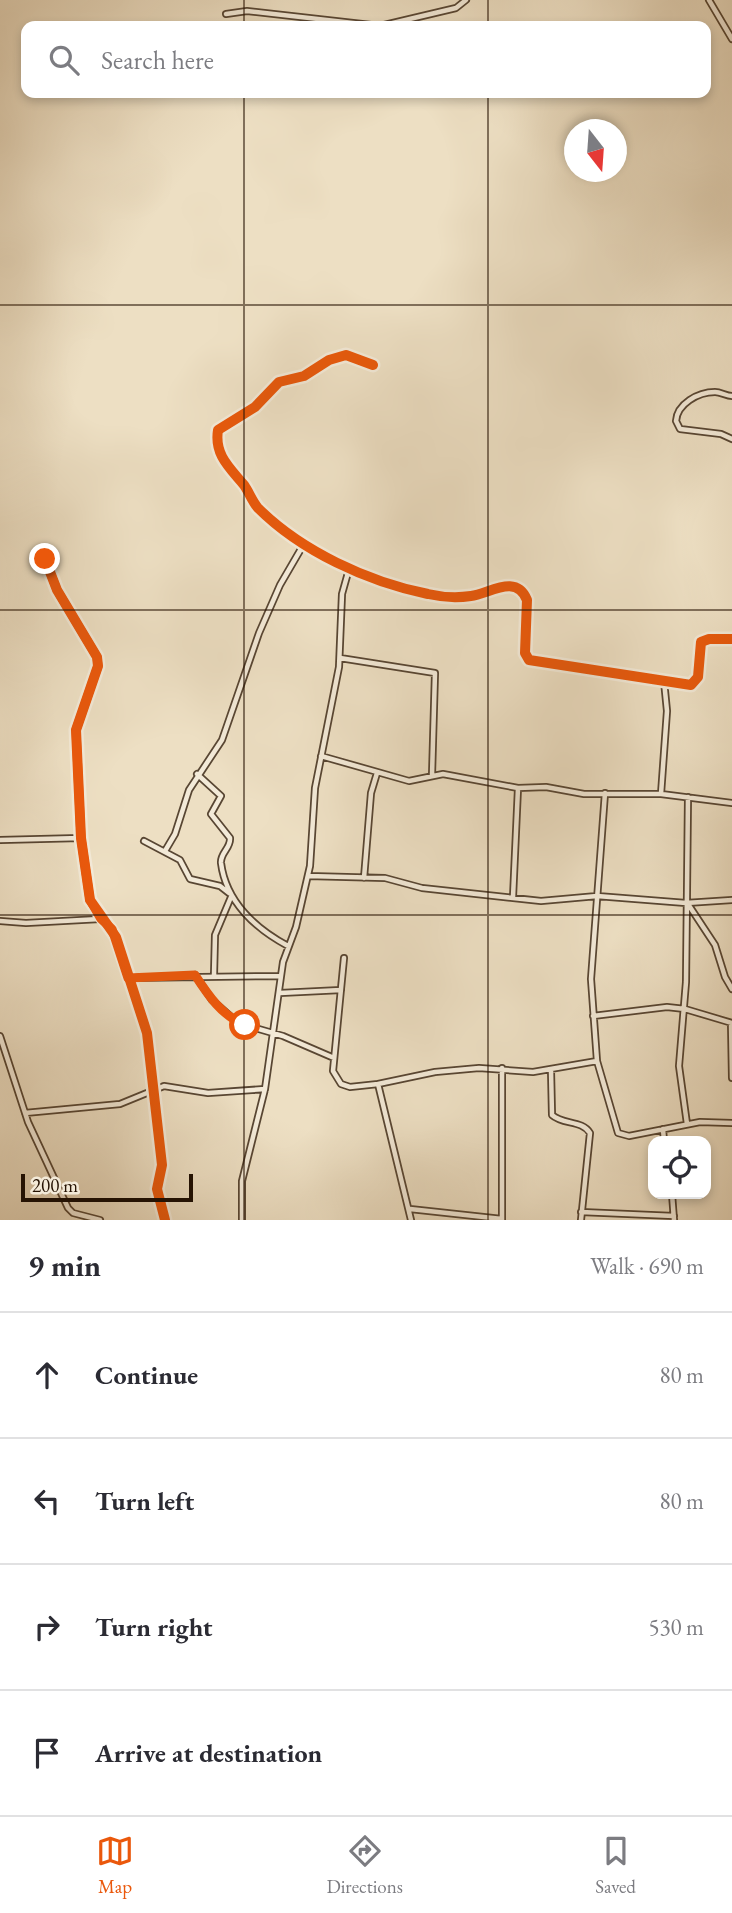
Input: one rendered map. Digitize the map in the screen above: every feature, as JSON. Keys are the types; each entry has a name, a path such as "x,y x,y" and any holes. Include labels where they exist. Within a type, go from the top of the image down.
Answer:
{"street":[{"path":"401,21 456,8 466,0"},
{"path":"709,0 732,39"},
{"path":"226,14 247,11 336,21"},
{"path":"373,365 346,355 329,360 310,373 279,382 255,407 218,430 223,463 246,488 256,507 282,531 349,569 431,595 464,597 500,586 510,587 527,596 525,653 529,660 694,684 698,677 701,642 709,639 732,639"},
{"path":"732,396 714,392 695,396 677,414 676,421 680,429 721,434 732,439"},
{"path":"165,851 176,834 183,803 197,774 222,740 259,633 280,585 304,542"},
{"path":"45,559 54,582 97,657 98,666 76,730 81,838 90,900 116,937 147,1033 162,1165 158,1198 165,1220"},
{"path":"242,1220 240,1193 246,1155 265,1089 281,976 308,876 315,788 340,657 342,594 349,569"},
{"path":"340,657 435,673 432,775"},
{"path":"661,794 667,711 664,681"},
{"path":"321,756 412,781 432,775 454,775 518,788 661,794 732,803"},
{"path":"363,878 371,793 377,773"},
{"path":"197,774 221,796 211,814 230,838 221,860 230,895 215,935 214,975"},
{"path":"513,897 518,788"},
{"path":"605,793 590,979 597,1061 618,1133 629,1136 687,1124 712,1121 732,1123"},
{"path":"687,1124 679,1082 685,1009 688,797"},
{"path":"0,840 81,838"},
{"path":"144,841 180,860 190,879 220,886 267,935 288,946"},
{"path":"308,876 386,878 422,888 553,901 597,896 687,903 732,900"},
{"path":"687,903 715,945 725,977 732,989"},
{"path":"0,921 101,919"},
{"path":"344,958 334,1058 334,1075 341,1084 350,1087 378,1084 435,1072 502,1068 523,1073 597,1061"},
{"path":"128,978 195,975 281,976"},
{"path":"195,975 212,1000 232,1018 334,1058"},
{"path":"280,993 341,990"},
{"path":"593,1016 650,1008 685,1009 731,1023 732,1078"},
{"path":"0,1035 25,1113 68,1208 73,1213 100,1220"},
{"path":"410,1209 502,1220 502,1068"},
{"path":"551,1070 552,1115 555,1119 583,1125 590,1133 581,1220"},
{"path":"378,1084 391,1150 411,1220"},
{"path":"25,1113 120,1104 164,1086 208,1093 265,1089"},
{"path":"663,1129 664,1136"},
{"path":"581,1212 674,1218 672,1199"}],"cycle path":[{"path":"373,365 346,355 329,360 304,376 279,382 255,407 218,430 218,447 224,461 244,485 258,508 275,524 337,563 405,589 455,597 471,596 502,587 516,588 527,600 525,653 529,660 691,685 698,677 701,642 709,639 732,639"},
{"path":"45,559 57,590 97,657 98,666 76,730 81,838 90,900 116,937 147,1033 162,1165 157,1189 165,1220"}],"route":[{"path":"45,559 57,590 97,657 96,676 78,719 75,745 81,838 92,906 116,937 128,978 195,975 212,1000 238,1023 245,1025"}]}
